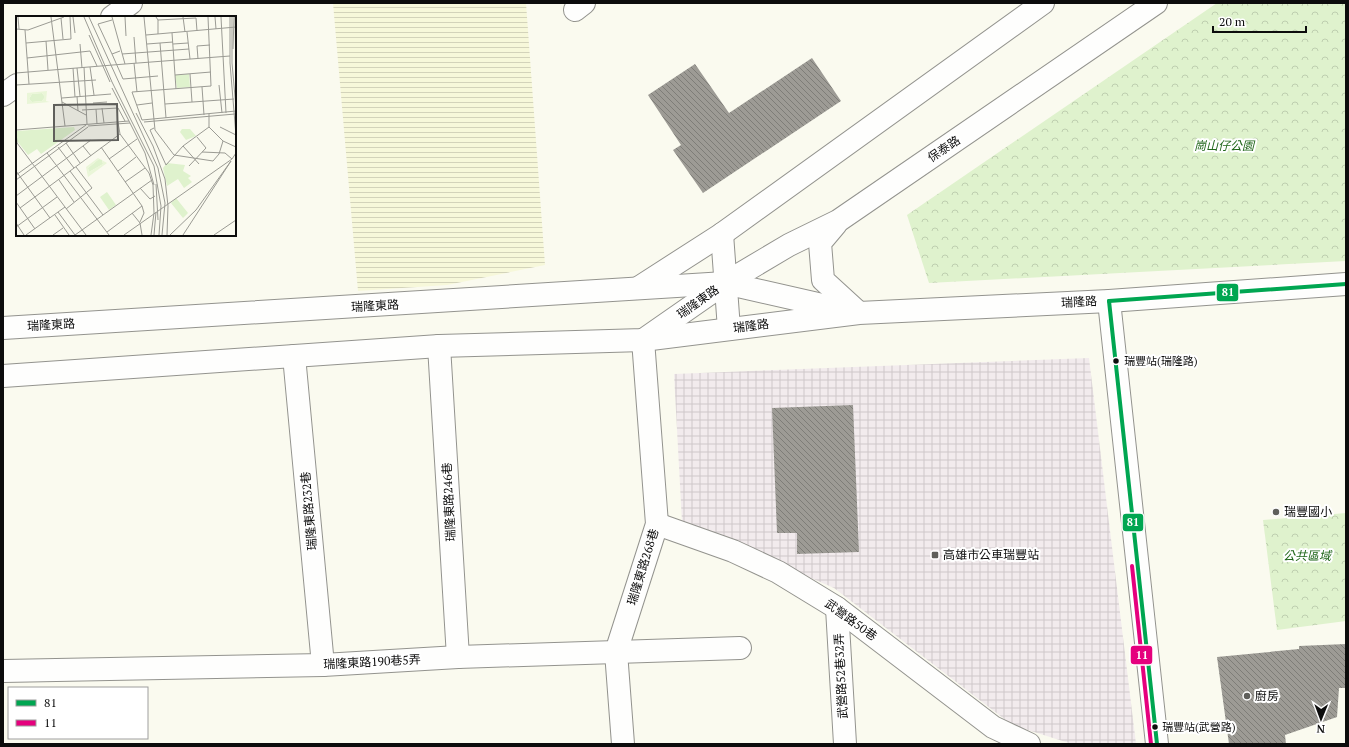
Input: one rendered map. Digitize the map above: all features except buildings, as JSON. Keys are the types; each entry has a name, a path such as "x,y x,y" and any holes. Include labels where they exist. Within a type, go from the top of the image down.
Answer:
{"street":[{"path":"113,16 131,3"},
{"path":"636,289 722,234 1043,3"},
{"name":"保泰路","path":"725,283 789,245 838,222 1154,4"},
{"path":"3,96 16,86"},
{"path":"838,222 820,243 823,280 859,313"},
{"path":"722,234 729,329"},
{"name":"瑞隆東路","path":"3,328 725,283"},
{"name":"瑞隆東路","path":"643,340 725,283"},
{"name":"瑞隆路","path":"725,283 859,313"},
{"name":"瑞隆路","path":"643,340 859,313 1109,301 1346,284"},
{"path":"1109,301 1157,744"},
{"path":"3,376 439,346 643,340"},
{"name":"瑞隆東路268巷","path":"623,744 616,652 657,524 643,340"},
{"name":"瑞隆東路246巷","path":"439,346 458,658"},
{"name":"瑞隆東路232巷","path":"294,356 324,665"},
{"name":"武營路50巷","path":"657,524 733,551 778,572 837,608 993,727 1029,744"},
{"name":"武營路52巷32弄","path":"837,608 845,744"},
{"name":"瑞隆東路190巷5弄","path":"3,672 324,665 458,658 740,648"}],"shaded area":[{"name":"高雄市公車瑞豐站","path":"1089,358 1136,744 1072,744 1012,725 834,588 682,522 674,374"}],"green space":[{"path":"333,3 526,3 545,265 447,285 358,291"},
{"name":"崗山仔公園","path":"1217,3 1346,3 1346,261 929,283 907,215"},
{"name":"公共區域","path":"1346,513 1346,621 1277,630 1263,520"}],"transit line":[{"name":"81","path":"1109,301 1346,284"},
{"name":"81","path":"1109,301 1157,744"},
{"name":"11","path":"1132,566 1151,744"}],"place":[{"name":"瑞豐站(瑞隆路)","path":"1116,361"},
{"name":"瑞豐國小","path":"1276,512"},
{"name":"高雄市公車瑞豐站","path":"935,555"},
{"name":"廚房","path":"1247,696"},
{"name":"瑞豐站(武營路)","path":"1155,727"}]}
